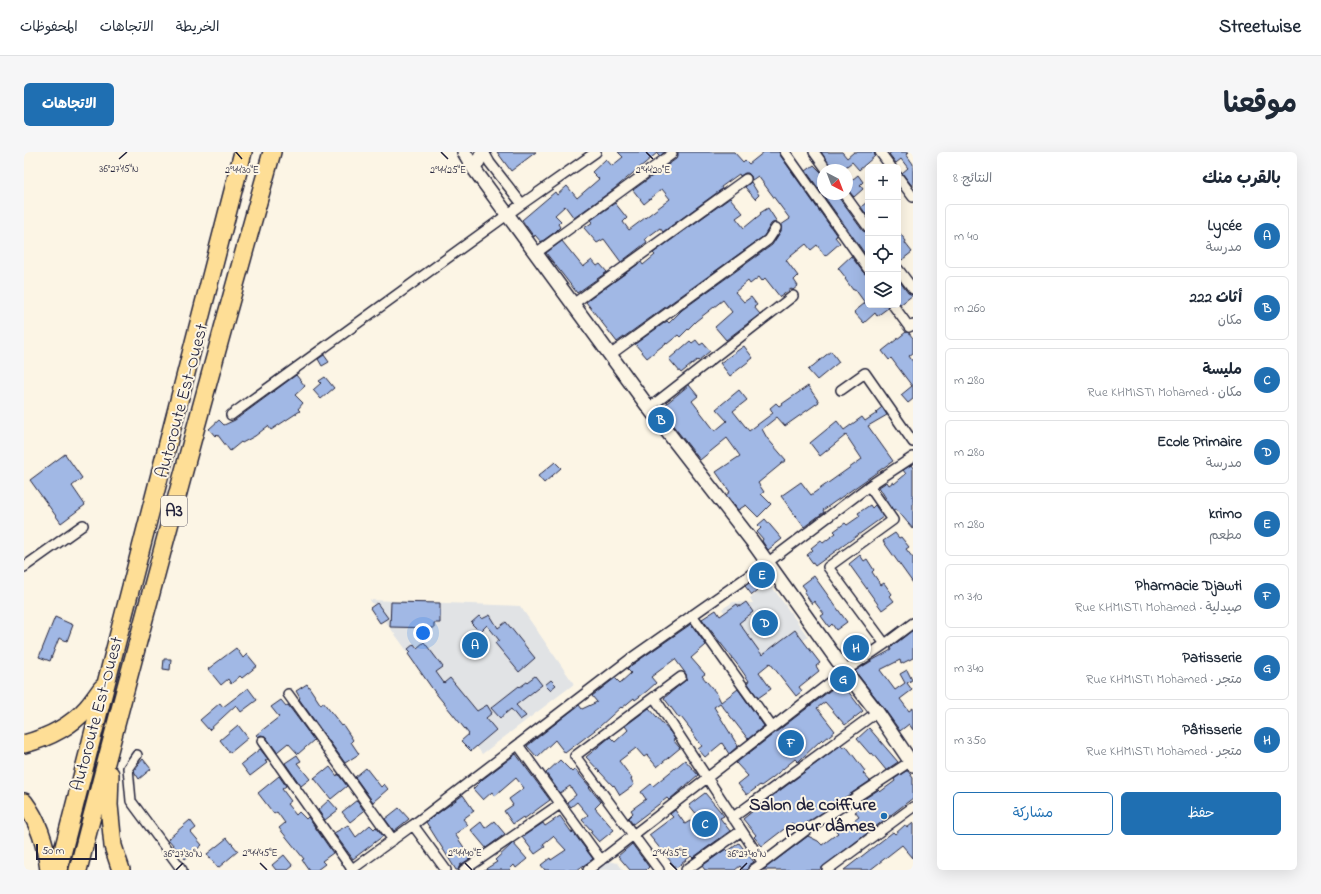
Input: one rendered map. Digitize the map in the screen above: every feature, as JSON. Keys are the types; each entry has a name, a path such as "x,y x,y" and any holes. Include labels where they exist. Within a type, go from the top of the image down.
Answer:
{"highway":[{"name":"Autoroute Est-Ouest","path":"58,870 243,152"},
{"name":"Autoroute Est-Ouest","path":"78,870 110,746 272,152"},
{"path":"24,744 33,742 54,733 72,722 86,709 106,684"},
{"path":"110,746 109,805 113,846 121,870"},
{"path":"24,802 38,824 49,870"}],"main road":[{"path":"464,152 474,169 610,355 752,542 845,671 877,712 912,763"},
{"path":"474,169 484,152"}],"street":[{"path":"484,152 490,163 522,204"},
{"path":"231,415 596,152"},
{"path":"785,152 865,265"},
{"path":"814,152 823,164"},
{"path":"880,152 889,164"},
{"path":"536,253 672,154"},
{"path":"574,304 746,178"},
{"path":"901,181 913,197"},
{"path":"848,200 865,223"},
{"path":"610,355 768,240 776,228"},
{"path":"900,272 913,289"},
{"path":"649,408 794,296"},
{"path":"895,308 909,327 913,325"},
{"path":"842,390 865,373 913,442"},
{"path":"262,741 351,870 413,825 630,659 767,563 869,486 913,457"},
{"path":"869,486 893,520 828,568 885,644"},
{"path":"24,567 83,525"},
{"path":"692,615 772,727"},
{"path":"588,870 845,671 913,623"},
{"path":"659,870 575,756 681,677"},
{"path":"288,694 393,840"},
{"path":"654,697 706,779 763,863"},
{"path":"732,818 877,712"},
{"path":"518,745 601,860"},
{"path":"137,755 128,768 130,801 182,870"},
{"path":"753,870 809,828 912,763"},
{"path":"464,870 560,804"},
{"path":"827,870 913,807"},
{"path":"413,825 446,870"},
{"path":"686,870 741,831"}],"shaded area":[{"path":"770,584 808,637 774,662 759,661 722,609 733,602 753,603 750,598"},
{"path":"370,600 520,606 574,684 482,754"},
{"path":"608,861 618,863 623,870 593,870"}],"building":[{"path":"497,152 536,152 511,171"},
{"path":"618,152 665,152 660,156 657,153 614,189 574,218 565,206 555,215 561,221 558,224 560,227 555,232 541,242 535,235 534,237 522,220 555,192 557,195 567,186 577,198 599,179 592,172 606,159 612,166 623,157"},
{"path":"678,152 734,152 743,162 745,160 749,164 764,152 779,152 837,236 835,237 840,243 825,256 817,245 811,250 806,244 786,260 798,276 794,280 798,286 780,297 765,278 762,281 759,277 750,284 748,281 735,292 744,302 751,297 757,305 754,307 760,314 726,340 715,327 732,312 723,300 696,321 680,337 678,335 647,358 635,344 667,321 669,323 682,310 772,245 781,231 781,225 790,219 758,176 752,180 748,173 740,176 739,174 721,187 722,189 663,232 660,228 645,239 647,242 621,262 604,239 597,243 584,228 593,222 591,220 615,203 627,218 623,222 629,230 670,199 662,189 644,204 633,190 676,159"},
{"path":"821,152 842,152 847,158 854,152 874,152 875,156 859,170 852,162 850,164 829,164"},
{"path":"892,152 909,152 906,154 913,164 913,187 902,173 908,168 901,159 896,163 889,154"},
{"path":"814,165 817,168 817,186 806,171"},
{"path":"858,175 863,182 860,185 863,189 854,197 853,196 853,179"},
{"path":"751,182 759,195 755,199 745,187"},
{"path":"730,198 743,213 736,218 744,228 761,214 760,213 768,208 777,222 771,224 764,236 617,342 586,302 641,262 643,265 655,255 653,253"},
{"path":"827,200 840,200 865,232 865,254"},
{"path":"865,204 865,213 861,207"},
{"path":"901,235 906,241 905,243 912,252 901,261"},
{"path":"562,241 583,267 592,260 597,266 600,264 607,272 577,293 546,253"},
{"path":"851,256 865,273 865,303 855,289 853,290 838,268"},
{"path":"901,283 908,293 913,295 901,304"},
{"path":"865,303 865,308 888,308 877,316 875,313 864,323 854,312"},
{"path":"906,332 913,338 913,353 909,356 913,362 913,399 908,403 901,395 912,386 891,358 889,360 882,351"},
{"path":"696,340 700,345 703,343 710,351 681,373 669,359 690,341 692,343"},
{"path":"744,346 753,358 730,376 720,363"},
{"path":"831,351 839,362 817,380 808,370"},
{"path":"324,355 329,362 322,366 318,359"},
{"path":"296,375 305,386 295,395 303,403 298,409 300,411 271,430 268,426 255,436 242,443 241,442 230,451 217,434 215,436 209,429 219,420 224,425 235,420"},
{"path":"325,377 334,388 321,399 313,390 321,383 319,381"},
{"path":"689,385 698,396 692,401 715,431 727,421 716,409 739,390 747,400 733,411 749,431 773,413 770,408 776,403 779,406 808,386 819,402 785,426 777,417 762,429 767,438 786,460 758,483 764,492 761,494 771,504 758,517 746,505 738,510 726,495 730,492 716,472 740,456 727,438 700,460 671,423 673,421 661,408"},
{"path":"882,407 887,415 868,426 893,461 823,510 824,512 804,527 781,496 801,482 811,495 862,459 846,435 820,456 810,443 837,421 844,430 862,417 865,421 877,413 876,412"},
{"path":"65,454 82,478 72,486 85,505 61,523 30,480"},
{"path":"555,462 561,468 544,483 538,476"},
{"path":"911,465 913,468 913,529 898,511 895,509 893,510 879,487 887,482 889,485 893,482 894,484 906,474 903,470"},
{"path":"870,505 872,508 875,505 883,517 815,566 807,555 813,550 811,548 821,540 823,543 836,533 834,531 845,523 847,525 860,516 858,513"},
{"path":"765,519 782,539 768,550 762,541 763,539 757,532 761,528 758,525"},
{"path":"895,533 899,538 901,537 909,547 906,549 913,558 913,583 883,541"},
{"path":"860,555 864,561 867,559 874,570 872,572 881,585 884,583 892,594 890,596 894,601 882,610 849,564"},
{"path":"762,574 769,582 752,595 745,586"},
{"path":"814,576 847,622 836,630 832,624 829,627 821,616 824,614 814,601 812,604 804,592 806,590 802,585"},
{"path":"391,602 440,603 440,623 434,623 434,628 390,627"},
{"path":"746,602 753,612 739,623 762,655 795,630 820,663 816,666 819,671 799,687 802,691 796,696 770,663 759,672 771,689 758,698 747,682 749,681 740,668 702,619 716,610 720,616 737,604 739,607"},
{"path":"377,603 388,618 380,623 370,608"},
{"path":"490,615 498,628 506,622 535,658 519,672 495,643 499,640 487,625 480,632 471,623 479,616 482,619"},
{"path":"55,617 73,625 67,641 59,638 50,661 39,657"},
{"path":"691,624 706,645 691,658 705,674 702,676 717,694 721,702 738,689 764,726 748,739 720,703 714,707 738,746 729,754 722,743 705,757 698,749 702,746 692,731 681,717 679,718 664,698 687,679 686,674 675,659 651,677 656,683 647,691 635,700 634,698 622,708 621,707 599,727 565,753 555,740 537,757 527,746 579,705 582,709 597,702 592,696 615,678 620,683 631,673 627,669 629,667"},
{"path":"913,630 913,658 901,664 900,660 880,670 895,690 905,683 900,674 907,670 912,680 907,683 912,690 900,699 909,711 913,708 913,730 909,724 900,731 855,671 891,650 890,648"},
{"path":"424,642 443,667 436,672 444,683 450,678 477,711 487,705 492,713 486,718 496,730 471,751 461,741 469,734 434,691 408,654 411,652 408,649 414,644 417,648"},
{"path":"236,648 243,658 247,654 257,666 242,678 240,676 231,684 228,679 221,685 208,669"},
{"path":"164,659 171,659 170,670 163,669"},
{"path":"535,676 542,685 516,705 526,716 520,720 511,709 500,718 491,708 519,686 520,687"},
{"path":"551,680 556,685 550,690 545,685"},
{"path":"841,682 863,711 845,725 825,702 817,708 835,731 823,741 822,739 798,762 795,759 772,778 747,795 738,784 748,776 736,763"},
{"path":"307,684 321,705 323,702 342,726 343,725 353,740 351,742 359,754 345,763 299,699 300,698 296,691"},
{"path":"248,688 257,700 241,712 236,705 209,730 200,720 220,703 223,707"},
{"path":"281,700 286,706 288,705 314,740 298,754 288,743 277,752 265,736 261,735 258,737 256,735 279,717 271,707"},
{"path":"649,708 671,733 675,739 673,740 680,748 657,767 647,755 644,757 636,748 619,761 632,778 631,779 634,785 620,795 614,785 613,786 586,757 610,737 615,742 628,730 625,726"},
{"path":"238,725 248,738 230,753 220,740"},
{"path":"869,728 898,762 886,770 872,753 870,754 857,739"},
{"path":"841,745 843,748 846,746 865,771 863,773 870,781 798,829 792,823 762,846 754,837 756,835 743,819"},
{"path":"260,749 268,759 265,761 267,763 250,776 241,764"},
{"path":"516,754 550,800 524,819 523,817 513,824 504,811 513,805 509,799 524,788 516,778 495,796 492,792 483,800 473,789 483,779"},
{"path":"297,755 301,761 297,763 310,779 301,786 285,763"},
{"path":"143,759 151,769 139,779 134,770"},
{"path":"560,760 572,772 575,769 601,802 595,808 614,830 599,842 582,820 588,815 577,802 571,807 567,802 576,795 570,786 560,793 546,773"},
{"path":"685,760 698,775 669,800 667,798 633,824 628,818 633,813 631,810 646,799 641,792 651,784 653,786"},
{"path":"330,767 337,776 338,774 347,786 331,799 314,778"},
{"path":"366,768 381,787 384,784 388,789 373,802 355,777"},
{"path":"908,771 913,778 913,798 819,870 763,870 808,836 818,841 822,845 838,833 828,822 836,818 845,828 859,817 855,812 865,805 861,801 878,790 880,792 895,781 894,779"},
{"path":"279,776 286,786 282,789 291,801 287,804 296,815 299,812 306,819 308,817 333,853 322,861 325,864 317,870 309,870 302,860 304,859 279,828 285,823 277,812 274,814 258,793"},
{"path":"705,793 724,816 720,818 730,831 693,858 691,856 676,868 649,835 673,817 670,814 675,810 685,824 698,816 689,805"},
{"path":"463,795 474,811 463,819 468,825 455,834 471,858 460,865 458,870 456,870 426,822"},
{"path":"329,800 338,810 325,820 318,810"},
{"path":"357,800 364,811 350,822 342,812"},
{"path":"399,808 409,819 394,831 385,819"},
{"path":"560,816 593,859 577,870 545,870 541,865 550,858 551,860 566,850 553,836 543,844 545,847 535,854 522,837 543,823 545,826"},
{"path":"190,820 196,828 191,832 202,845 185,859 168,839"},
{"path":"494,821 505,834 486,848 471,830 481,822 485,828"},
{"path":"913,823 913,858 902,845 870,870 844,870 893,832 895,834 905,825 907,828"},
{"path":"348,825 356,837 370,825 374,829 376,827 383,836 353,859 334,833"},
{"path":"227,838 238,851 218,868 207,854"},
{"path":"513,843 527,859 516,868 514,865 509,870 484,870 497,862 495,860"},
{"path":"739,843 754,862 749,865 747,870 743,870 740,866 735,870 705,870 702,866 726,849 728,851"},
{"path":"632,844 649,867 646,870 630,870 618,856"},
{"path":"284,855 293,866 288,870 276,870 272,865"}],"place":[{"name":"أثاث 222","path":"661,420"},
{"name":"krimo","path":"762,575"},
{"name":"Ecole Primaire","path":"765,623"},
{"name":"Lycée","path":"475,645"},
{"name":"Pâtisserie","path":"856,648"},
{"name":"Patisserie","path":"843,679"},
{"name":"Pharmacie Djawti","path":"791,743"},
{"name":"Salon de coiffure pour dâmes","path":"884,816"},
{"name":"مليسة","path":"705,824"}]}
